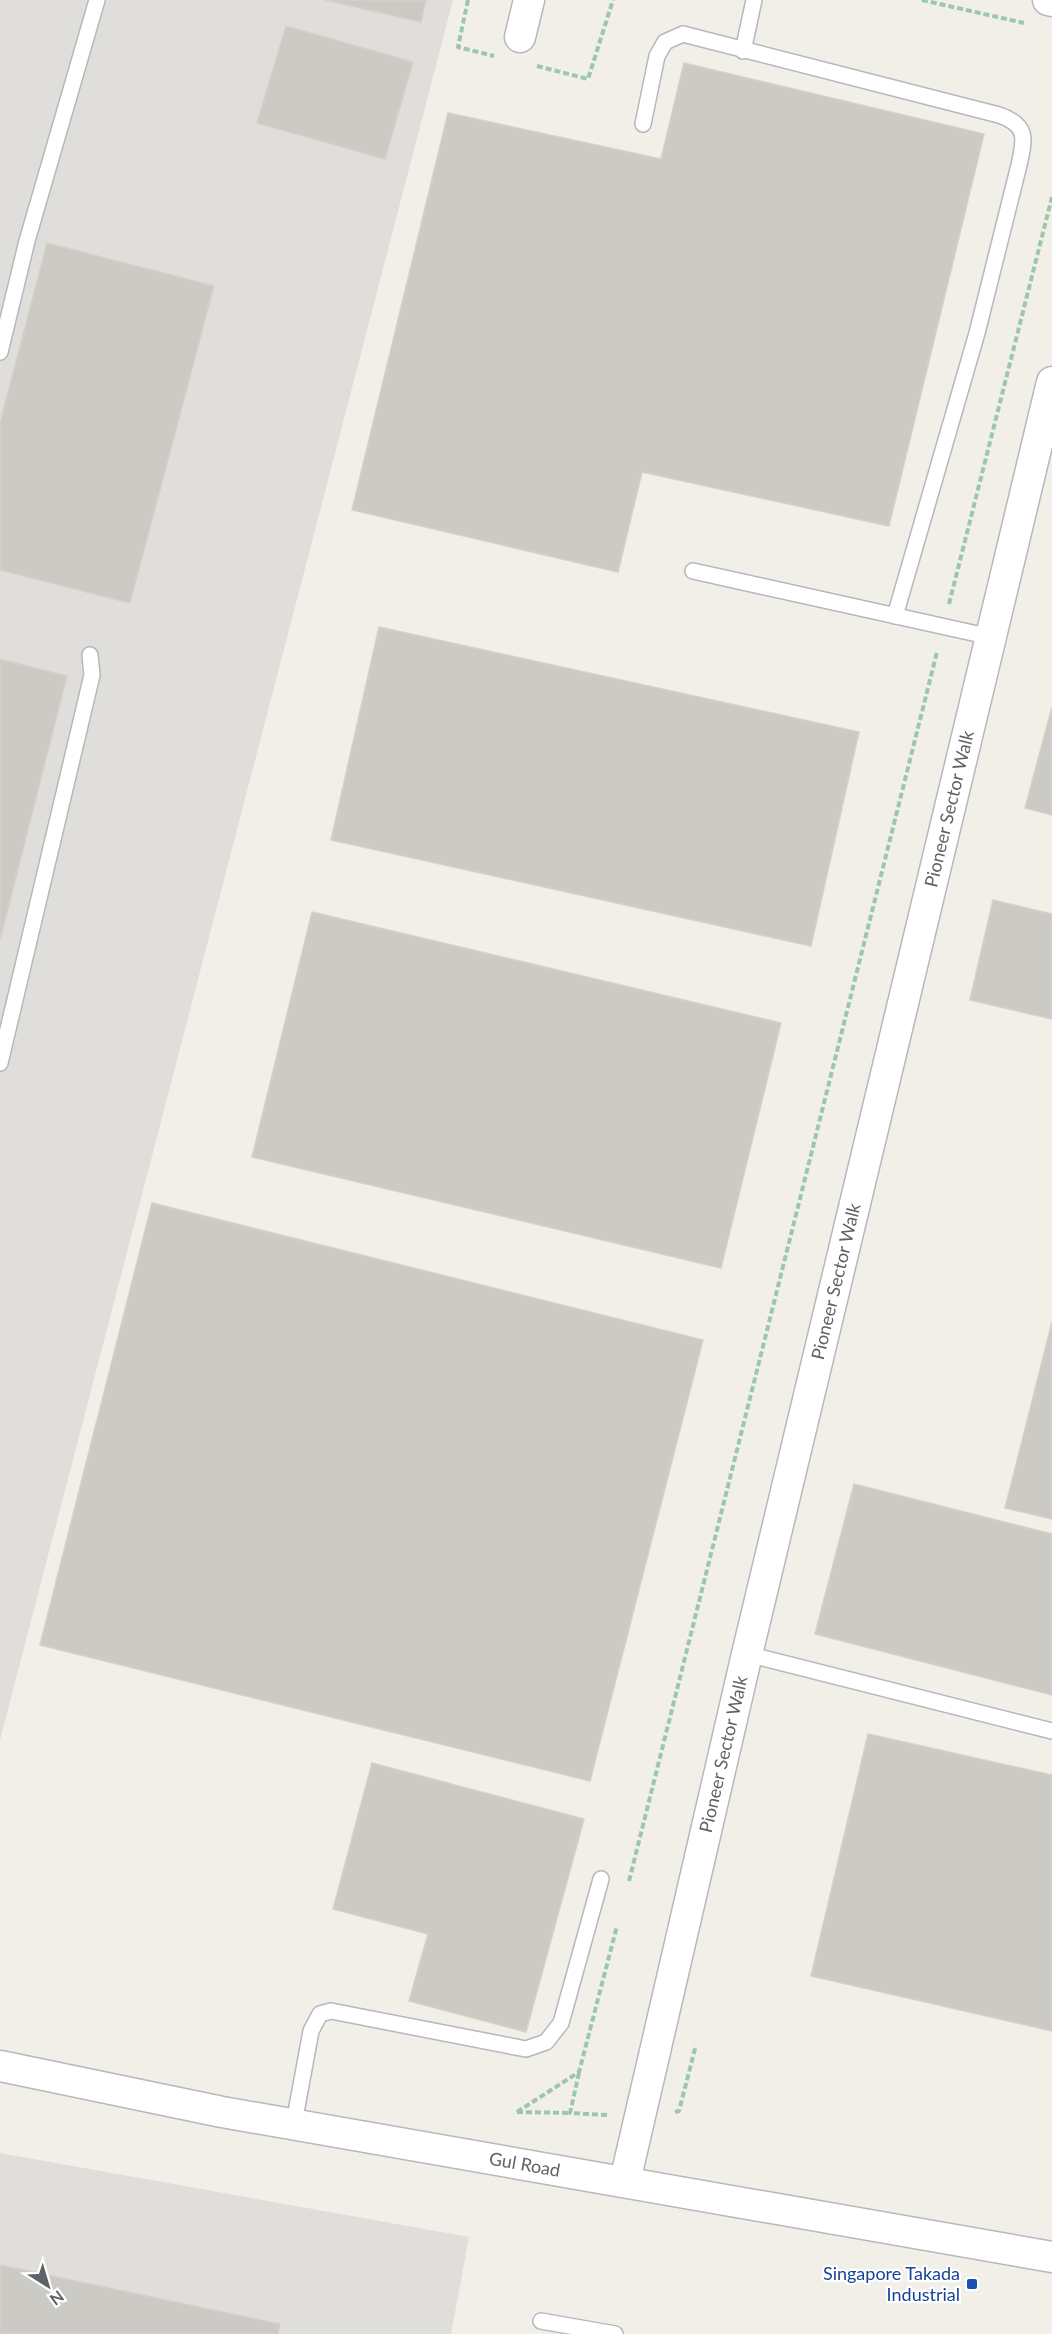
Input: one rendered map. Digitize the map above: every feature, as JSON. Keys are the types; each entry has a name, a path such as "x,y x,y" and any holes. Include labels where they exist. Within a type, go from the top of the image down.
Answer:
{"street":[{"path":"520,37 529,0"},
{"path":"1048,0 1052,1"},
{"name":"Pioneer Sector Walk","path":"624,2181 747,1654 1052,382"},
{"name":"Gul Road","path":"0,2066 222,2112 1052,2258"}],"lane":[{"path":"0,352 27,241 97,0"},
{"path":"743,51 754,0"},
{"path":"643,124 657,56 665,42 683,34 999,115 1015,120 1023,132 1024,144 977,333 895,616"},
{"path":"693,571 991,637"},
{"path":"0,1063 92,675 90,655"},
{"path":"747,1654 1052,1731"},
{"path":"294,2123 311,2031 320,2014 331,2012 526,2049 546,2042 561,2023 601,1879"},
{"path":"541,2321 615,2334"}],"path":[{"path":"922,0 1029,25"},
{"path":"628,1883 1052,197"},
{"path":"570,2113 619,1918"},
{"path":"579,2072 517,2112 639,2117"}],"shaded area":[{"path":"0,0 453,0 0,1740"},
{"path":"0,2153 469,2237 451,2334 0,2334"}],"building":[{"path":"325,0 426,0 421,22"},
{"path":"286,26 413,62 385,159 257,123"},
{"path":"684,63 984,134 889,526 642,472 618,572 352,510 448,113 661,159"},
{"path":"47,243 214,286 130,603 0,570 0,423"},
{"path":"379,627 859,732 811,946 331,840"},
{"path":"0,659 67,676 0,940"},
{"path":"1052,707 1052,815 1025,808"},
{"path":"993,900 1052,914 1052,1019 970,1000"},
{"path":"312,912 781,1023 721,1268 252,1157"},
{"path":"152,1203 703,1340 590,1781 40,1645"},
{"path":"1052,1322 1052,1519 1005,1508"},
{"path":"854,1484 1052,1534 1052,1695 815,1634"},
{"path":"868,1734 1052,1775 1052,2031 811,1976"},
{"path":"372,1763 584,1819 526,2032 409,2001 428,1934 333,1909"},
{"path":"0,2265 280,2324 278,2334 0,2334"}],"place":[{"name":"Singapore Takada Industrial","path":"972,2284"}]}
